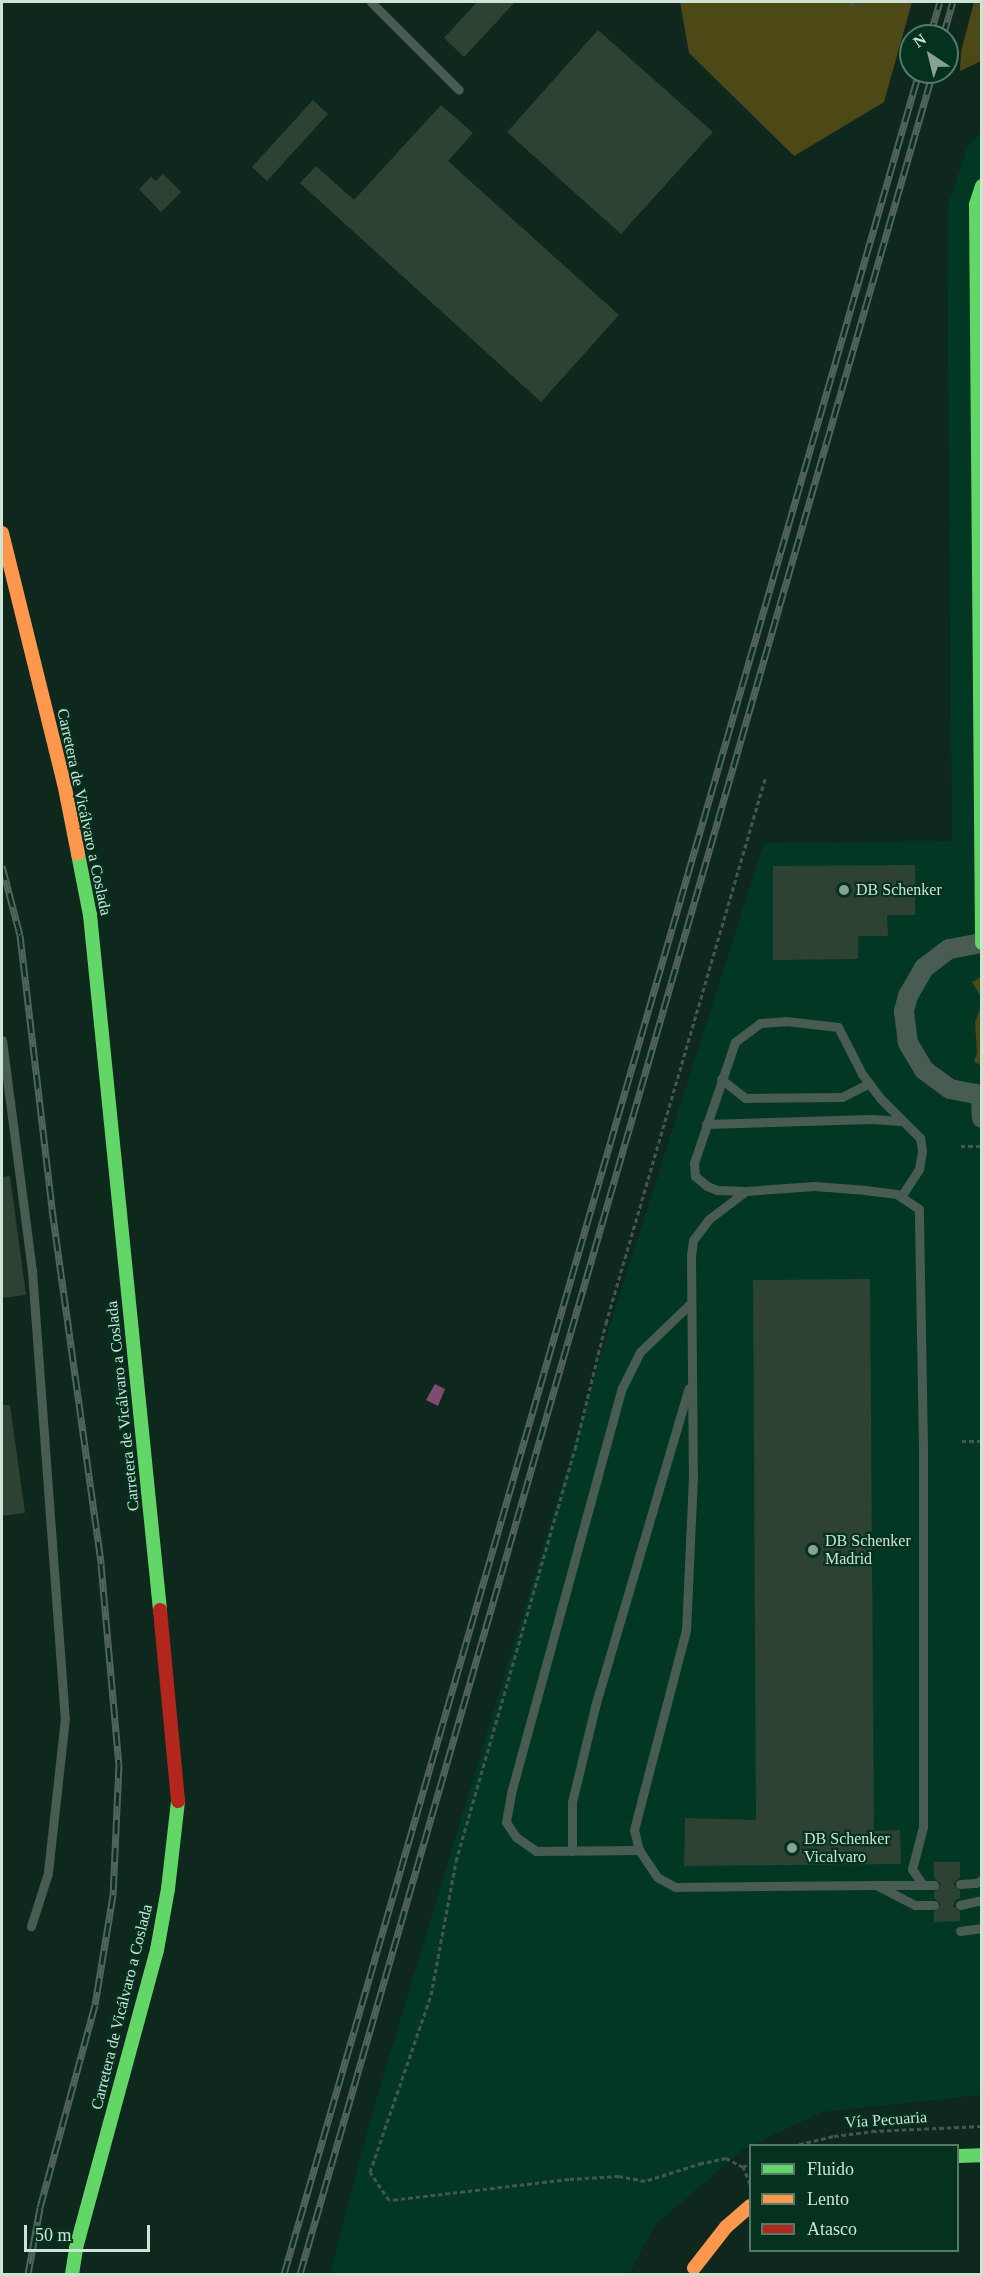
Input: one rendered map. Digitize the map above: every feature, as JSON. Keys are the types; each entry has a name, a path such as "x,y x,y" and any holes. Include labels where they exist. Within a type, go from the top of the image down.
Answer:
{"street":[{"path":"981,186 976,206 981,650 981,943 950,949 924,968 908,996 904,1011 908,1043 924,1070 950,1089 981,1095 981,1118"},
{"name":"Carretera de Vicálvaro a Coslada","path":"2,533 64,783 90,915 178,1803 168,1888 157,1950 76,2248 72,2274"},
{"path":"959,2156 981,2155"},
{"path":"694,2268 726,2227 749,2207"}],"lane":[{"path":"371,2 459,90"},
{"path":"901,1197 919,1169 922,1151 920,1138 869,1083 838,1027 786,1021 760,1023 735,1042 694,1163 695,1176 707,1186 717,1190 746,1191 814,1186 876,1191 901,1197 919,1209 921,1232 923,1827 912,1869 923,1885"},
{"path":"2,1041 32,1271 65,1718 48,1873 31,1926"},
{"path":"721,1079 745,1098 842,1097 869,1083"},
{"path":"706,1124 872,1119 903,1121"},
{"path":"746,1191 708,1219 693,1240 691,1303 693,1477 686,1630 634,1830 639,1850 657,1877 675,1887 934,1885"},
{"path":"639,1850 536,1851 516,1837 506,1822 511,1793 622,1388 640,1352 691,1303"},
{"path":"572,1851 572,1802 596,1703 692,1377"},
{"path":"960,1884 976,1883 981,1880"},
{"path":"876,1885 915,1905 934,1905"},
{"path":"960,1905 981,1900"},
{"path":"960,1931 981,1928"}],"path":[{"path":"851,6 852,2"},
{"path":"961,1146 981,1146"},
{"path":"962,1442 981,1441"},
{"name":"Vía Pecuaria","path":"797,2144 872,2131 981,2126"},
{"path":"743,2167 749,2164"}],"shaded area":[{"path":"680,2 912,2 906,24 899,24 899,48 884,102 794,156 689,53"},
{"path":"974,2 981,2 981,61 960,71 961,52"},
{"path":"981,132 981,2095 822,2112 754,2144 749,2144 749,2147 655,2225 629,2274 330,2274 371,2117 613,1316 764,843 952,841 947,209 968,146"},
{"path":"982,977 981,1066 974,1061 977,1053 975,1022 981,1005 981,997 972,982"},
{"path":"435,1384 445,1389 438,1406 426,1400"}],"building":[{"path":"477,2 515,2 464,57 444,38"},
{"path":"598,30 713,132 621,234 507,132"},
{"path":"313,100 328,114 267,181 252,167"},
{"path":"441,105 473,133 448,161 619,315 541,402 300,183 316,166 354,200"},
{"path":"163,174 181,192 161,212 139,189 151,177 156,181"},
{"name":"DB Schenker","path":"915,865 915,915 887,915 888,936 858,936 858,959 773,960 773,866"},
{"path":"10,1176 26,1295 2,1298 2,1177"},
{"name":"DB Schenker Madrid","path":"870,1279 874,1831 900,1830 901,1864 684,1866 685,1818 756,1820 753,1280"},
{"path":"2,1405 10,1405 25,1513 2,1516"},
{"path":"934,1862 960,1862 960,1877 953,1884 960,1891 960,1898 955,1900 953,1906 960,1912 960,1921 934,1922 934,1912 941,1904 934,1898 934,1892 941,1884 934,1878"}],"railway":[{"path":"934,24 940,2"},
{"path":"947,24 953,2"},
{"path":"284,2274 916,84"},
{"path":"300,2274 930,84"},
{"path":"2,866 20,935 52,1209 101,1564 119,1764 113,1895 95,2005 40,2208 28,2274"}],"traffic: fast":[{"path":"982,186 976,205 982,943"},
{"path":"78,854 90,915 160,1610"},
{"path":"72,2274 76,2248 157,1950 168,1889 178,1801"},
{"path":"959,2156 982,2155"}],"traffic: slow":[{"path":"2,533 64,783 78,854"},
{"path":"694,2268 726,2227 749,2207"}],"traffic: jam":[{"path":"160,1610 178,1801"}],"place":[{"name":"DB Schenker","path":"844,890"},
{"name":"DB Schenker Madrid","path":"813,1550"},
{"name":"DB Schenker Vicalvaro","path":"792,1848"}]}
